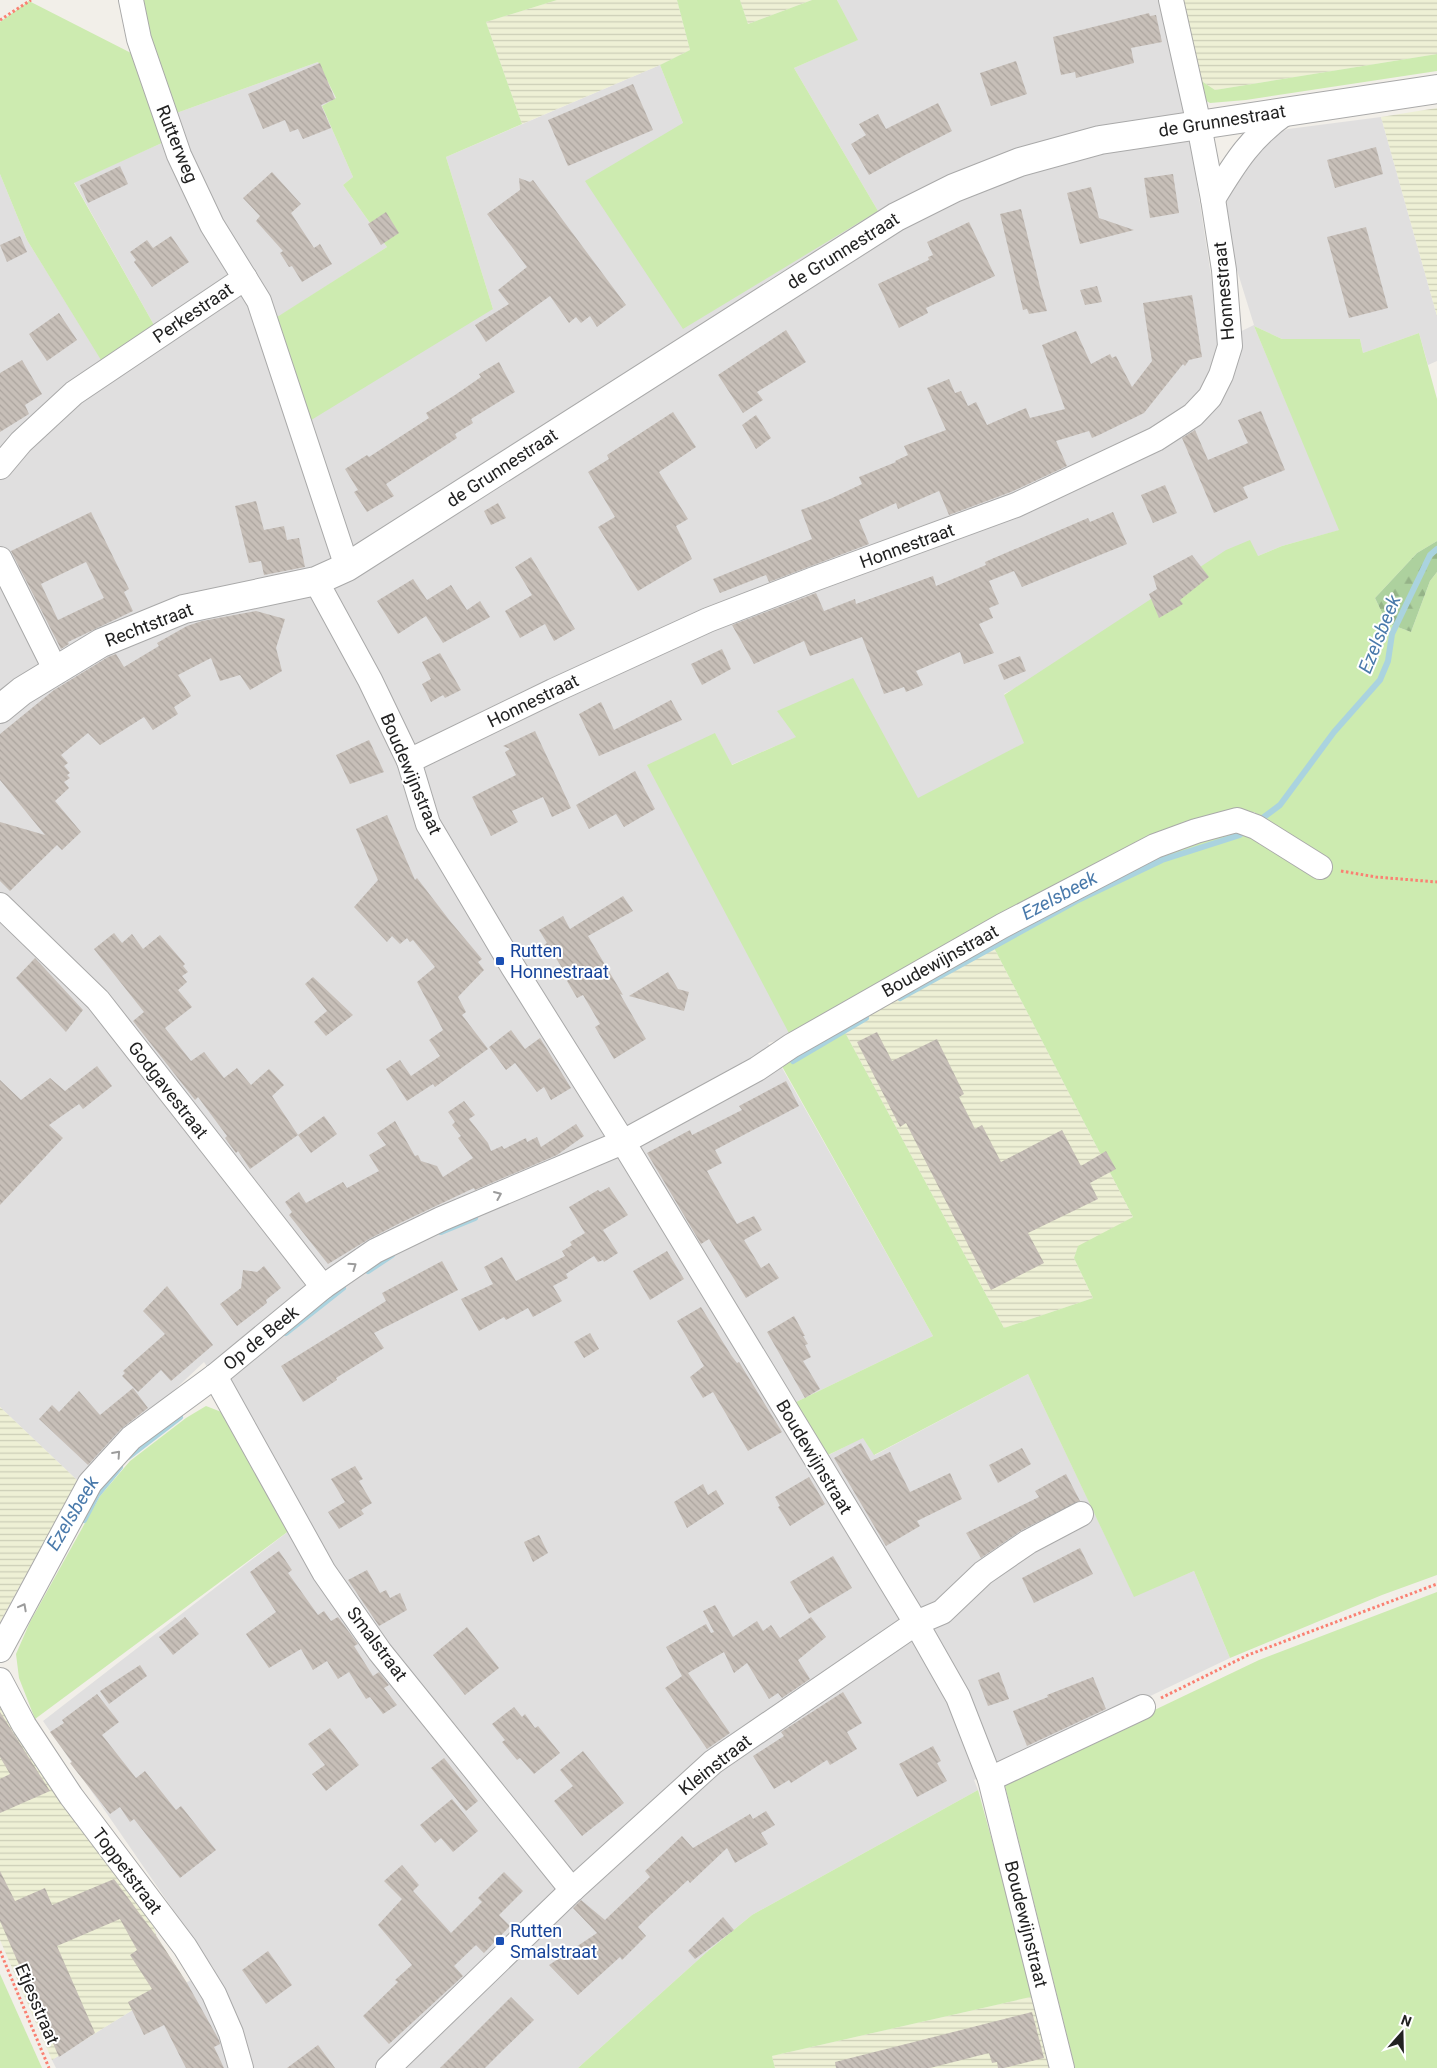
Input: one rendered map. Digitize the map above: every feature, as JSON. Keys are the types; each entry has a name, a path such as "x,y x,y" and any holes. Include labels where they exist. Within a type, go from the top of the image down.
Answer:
{"street":[{"name":"Rutterweg","path":"131,0 140,39 179,154 212,226 245,278"},
{"name":"Honnestraat","path":"409,761 553,691 708,620 1016,505 1156,439 1193,415 1214,390 1230,346 1224,270 1213,199 1199,125 1171,0"},
{"name":"de Grunnestraat","path":"316,581 346,567 896,217 954,188 1020,162 1100,140 1437,89"},
{"path":"1213,199 1246,148 1266,126 1288,111"},
{"name":"Perkestraat","path":"0,467 21,442 74,393 245,278 260,300 346,567"},
{"path":"0,559 55,669"},
{"name":"Boudewijnstraat","path":"316,581 370,680 409,761 428,824 513,967 623,1142 916,1624 958,1697 990,1780 1062,2068"},
{"name":"Rechtstraat","path":"0,709 22,691 55,669 101,643 184,609 316,581"},
{"name":"Boudewijnstraat","path":"623,1142 756,1069 791,1046 1002,926 1155,846 1196,830 1237,820 1256,827 1320,867"},
{"name":"Godgavestraat","path":"0,905 98,1000 323,1287"},
{"name":"Op de Beek","path":"0,1650 90,1483 132,1438 215,1376 323,1287 375,1251 441,1219 623,1142"},
{"name":"Smalstraat","path":"215,1376 324,1572 380,1652 572,1890"},
{"name":"Kleinstraat","path":"388,2068 572,1890 713,1762 916,1624 942,1612 983,1573 1028,1542 1081,1514"},
{"name":"Toppetstraat","path":"0,1680 24,1725 71,1796 185,1947 214,1994 231,2032 241,2068"},
{"path":"990,1780 1144,1706"}],"path":[{"path":"0,20 31,0"},
{"path":"1320,867 1376,877 1437,882"},
{"path":"1144,1706 1248,1655 1437,1584"},
{"name":"Etjesstraat","path":"0,1951 49,2068"}],"shaded area":[{"path":"837,0 1161,0 1191,145 1221,341 1254,325 1232,254 1224,209 1230,188 1262,140 1288,129 1381,117 1437,316 1437,361 1428,365 1419,333 1363,353 1360,339 1282,339 1254,326 1340,530 1282,546 1258,556 1004,694 1025,743 918,799 778,711 797,737 731,765 715,733 791,1037 768,1043 933,1336 794,1403 827,1456 863,1437 875,1455 1028,1374 1134,1596 1194,1571 1230,1658 974,1780 978,1790 752,1915 708,1951 578,2068 56,2068 52,2060 144,2003 214,1969 43,1721 303,1520 204,1362 78,1481 0,1407 0,174 27,240 101,359 154,325 74,182 164,142 171,115 318,62 336,99 322,106 353,177 343,185 387,247 275,319 493,309 446,157 660,65 683,123 878,211 794,68 857,40"}],"green space":[{"path":"142,0 557,0 486,22 522,124 446,157 493,309 308,422 274,319 387,247 343,185 353,177 322,106 336,98 318,62 171,115"},
{"path":"557,0 677,0 690,50 660,65 522,124 486,22"},
{"path":"677,0 740,0 748,24 812,0 837,0 858,40 794,68 878,211 683,329 585,181 683,123 660,65 690,50"},
{"path":"740,0 812,0 748,24"},
{"path":"1180,0 1437,0 1437,54 1215,90 1197,78"},
{"path":"29,1 133,54 164,142 74,183 154,325 101,360 27,240 0,174 0,22"},
{"path":"1437,54 1437,71 1246,100 1210,103 1203,99 1197,78 1215,90"},
{"path":"1437,108 1437,316 1381,117"},
{"path":"1254,326 1282,339 1360,339 1363,353 1419,333 1437,399 1437,541 1417,553 1375,598 1387,623 1411,632 1430,581 1437,572 1437,1575 1382,1595 1230,1658 1194,1571 1134,1597 1028,1374 874,1455 863,1438 826,1456 794,1403 933,1336 779,1061 841,1025 1004,1328 1093,1298 1074,1258 1078,1246 1133,1217 991,942 1132,866 1192,840 1235,828 1255,819 1255,812 1240,812 1208,818 1092,867 791,1037 647,765 715,733 732,765 796,737 777,711 853,678 918,798 1024,743 1004,695 1226,550 1250,540 1258,556 1282,546 1339,530"},
{"path":"1437,541 1437,572 1430,581 1411,632 1387,623 1375,598 1417,553"},
{"path":"991,942 1133,1217 1078,1247 1074,1258 1093,1298 1004,1328 841,1025"},
{"path":"206,1406 224,1413 290,1530 35,1719 19,1678 16,1654 30,1622 100,1496 130,1461 186,1418"},
{"path":"0,1407 78,1481 0,1622"},
{"path":"1437,1592 1437,2068 1075,2068 1004,1782 1259,1660"},
{"path":"0,1703 78,1826 150,1916 157,1937 187,1983 144,2003 52,2060 0,1940"},
{"path":"978,1790 1035,1996 772,2056 775,2068 578,2068 708,1951 752,1915"},
{"path":"0,1974 42,2068 0,2068"},
{"path":"1035,1996 1053,2068 775,2068 772,2056"}],"building":[{"path":"1149,13 1150,16 1156,15 1162,42 1131,48 1134,63 1076,78 1075,72 1061,75 1053,37"},
{"path":"1016,61 1027,94 991,106 980,73"},
{"path":"320,63 335,99 321,105 331,128 303,139 298,129 290,132 285,120 263,129 248,94"},
{"path":"633,84 653,130 568,166 548,120"},
{"path":"938,103 952,131 869,175 851,144 866,135 859,124 878,114 886,129"},
{"path":"1376,147 1383,174 1335,188 1327,160"},
{"path":"120,166 128,184 88,203 80,185"},
{"path":"272,172 301,204 291,213 314,248 320,244 332,264 302,282 292,266 289,267 280,253 283,251 256,221 260,216 243,198"},
{"path":"1173,174 1179,213 1150,218 1144,178"},
{"path":"519,178 530,182 533,180 626,305 597,327 590,316 581,323 576,317 569,323 550,296 486,342 475,325 509,304 498,290 527,267 487,214 520,190"},
{"path":"1091,187 1099,218 1134,230 1080,244 1067,193"},
{"path":"1021,209 1047,311 1029,314 1027,309 1023,310 1000,214"},
{"path":"386,212 399,233 381,245 368,224"},
{"path":"969,222 995,276 926,308 928,313 899,328 878,284 929,260 928,257 933,255 927,242"},
{"path":"1366,227 1388,308 1349,318 1327,237"},
{"path":"20,236 27,252 7,262 0,245"},
{"path":"171,236 189,262 152,287 134,262 136,260 130,252 147,240 153,248"},
{"path":"1097,286 1102,302 1085,305 1080,290"},
{"path":"1192,295 1202,357 1189,360 1185,366 1183,364 1144,413 1092,438 1089,431 1056,441 1067,466 1011,492 949,515 939,491 898,509 896,503 859,520 869,544 769,582 766,575 720,593 713,579 812,539 801,510 862,484 859,477 908,455 904,446 946,430 927,388 949,379 955,393 961,391 968,406 976,402 987,425 1026,408 1030,418 1065,409 1042,345 1076,331 1091,364 1110,354 1112,358 1116,356 1132,387 1152,361 1143,303"},
{"path":"59,313 77,340 47,361 29,334"},
{"path":"786,330 806,362 757,392 763,400 743,413 718,375"},
{"path":"22,360 42,394 25,405 29,414 0,432 0,373"},
{"path":"499,362 515,392 471,419 473,423 455,434 457,438 386,484 394,496 367,512 354,492 358,490 345,469 367,455 369,457 429,418 426,413 481,377 479,374"},
{"path":"1261,411 1285,470 1243,487 1248,498 1214,513 1182,438 1195,430 1208,460 1248,443 1238,420"},
{"path":"673,412 696,447 659,472 688,519 676,526 692,559 638,591 598,527 615,517 588,472 609,459 607,455"},
{"path":"756,415 771,438 756,449 742,425"},
{"path":"1165,485 1177,513 1153,523 1141,495"},
{"path":"256,501 264,530 284,526 287,540 299,538 305,567 264,575 261,561 249,563 235,506"},
{"path":"498,503 506,518 491,525 484,511"},
{"path":"91,512 129,589 124,592 133,611 68,642 69,644 61,649 11,551","holes":["86,562 104,598 58,620 41,584"]},
{"path":"1113,512 1127,544 1022,587 1014,571 989,581 999,604 989,608 993,618 979,624 994,653 964,664 960,652 916,671 923,685 906,692 904,687 884,694 862,637 810,656 804,641 754,664 732,625 816,593 824,611 855,599 856,604 933,576 936,586 986,565 985,562 1088,518 1090,522"},
{"path":"1192,555 1209,577 1180,600 1183,604 1159,618 1149,594 1157,589 1153,576"},
{"path":"531,557 575,629 554,641 545,624 520,638 505,611 532,595 515,567"},
{"path":"413,579 427,600 451,585 467,610 480,601 490,617 443,643 426,616 398,634 377,601"},
{"path":"256,611 285,619 276,648 282,671 250,690 240,675 220,681 211,658 178,675 191,696 174,707 178,714 153,730 144,717 100,745 88,733 61,755 68,763 64,766 70,773 67,775 70,778 64,782 69,788 55,801 81,832 62,850 57,845 10,891 0,881 0,822 45,835 0,780 0,734 54,690 108,657 116,654 124,667 159,646 157,643 187,626 202,621"},
{"path":"722,649 731,669 702,685 691,664"},
{"path":"440,653 461,690 445,698 443,695 431,702 422,684 431,679 422,662"},
{"path":"1020,656 1026,671 1004,680 998,665"},
{"path":"671,700 682,720 599,756 579,714 601,702 614,730"},
{"path":"535,731 571,808 552,817 543,797 512,811 518,822 491,836 472,797 516,775 505,752 510,749 503,746"},
{"path":"369,740 384,772 350,784 336,755"},
{"path":"635,771 655,809 624,827 616,814 589,829 576,805"},
{"path":"387,815 415,880 417,878 482,959 478,962 484,970 458,997 466,1012 462,1015 488,1049 435,1087 433,1084 407,1101 386,1069 400,1060 411,1076 440,1056 429,1040 443,1030 417,982 435,967 413,940 410,942 407,938 400,944 392,936 387,942 354,907 378,880 356,829"},
{"path":"623,896 633,911 588,936 623,995 620,994 646,1039 614,1059 595,1027 600,1024 583,995 577,998 567,981 569,979 554,955 551,957 544,945 547,943 539,930 563,916 570,929"},
{"path":"114,933 122,943 132,934 143,949 160,935 185,964 183,966 188,972 182,976 187,982 178,990 192,1007 165,1028 191,1061 204,1052 224,1078 237,1068 251,1085 269,1069 284,1085 272,1096 298,1135 250,1169 238,1151 236,1153 225,1138 227,1136 198,1097 195,1100 133,1021 144,1012 94,949"},
{"path":"35,958 83,1010 66,1032 16,978"},
{"path":"668,972 678,989 689,992 684,1011 629,996"},
{"path":"313,977 353,1015 326,1036 314,1022 327,1011 305,984"},
{"path":"511,1030 525,1049 540,1038 571,1088 551,1100 544,1087 537,1092 515,1063 506,1070 489,1047"},
{"path":"877,1032 892,1061 937,1039 964,1094 959,1097 975,1129 982,1125 1001,1162 1062,1130 1081,1166 1106,1151 1116,1169 1090,1183 1098,1199 1028,1233 1044,1263 991,1290 906,1123 900,1127 857,1042"},
{"path":"97,1066 112,1086 83,1109 79,1104 49,1125 63,1138 0,1205 0,1080 21,1100 50,1078 65,1091"},
{"path":"786,1081 799,1106 715,1150 722,1163 707,1171 737,1224 754,1216 762,1230 744,1240 761,1268 769,1263 779,1278 746,1298 709,1239 701,1244 647,1153 690,1130 692,1135 742,1110 739,1106"},
{"path":"464,1101 475,1115 469,1119 488,1143 491,1151 502,1146 504,1149 526,1138 527,1142 537,1137 541,1147 576,1124 584,1136 557,1155 475,1190 474,1188 400,1223 328,1264 289,1215 292,1212 285,1202 299,1192 306,1203 343,1182 347,1188 379,1171 369,1155 386,1145 377,1133 395,1121 415,1156 418,1155 421,1161 437,1166 443,1177 473,1158 458,1138 461,1136 452,1125 455,1122 448,1112"},
{"path":"324,1116 337,1134 311,1153 298,1135"},
{"path":"609,1187 628,1215 603,1230 618,1253 604,1262 603,1260 598,1262 594,1256 566,1274 568,1278 553,1286 562,1301 533,1317 528,1308 506,1320 504,1317 479,1331 461,1299 493,1284 484,1267 502,1257 516,1281 565,1256 562,1251 572,1245 570,1242 585,1233 569,1207 598,1190 600,1192"},
{"path":"667,1251 684,1279 650,1300 633,1271"},
{"path":"442,1261 458,1290 374,1333 384,1348 336,1378 337,1380 303,1402 281,1366 386,1301 382,1293"},
{"path":"264,1266 281,1288 266,1300 267,1303 237,1326 220,1304 241,1288 243,1270 257,1272"},
{"path":"167,1286 213,1345 171,1381 161,1370 138,1392 122,1376 125,1373 123,1371 165,1334 143,1311"},
{"path":"701,1307 731,1355 737,1363 739,1362 782,1432 748,1451 713,1392 703,1398 690,1377 704,1366 677,1321"},
{"path":"794,1316 805,1336 803,1336 808,1344 805,1345 811,1357 803,1361 820,1389 805,1398 767,1332"},
{"path":"590,1333 599,1349 584,1358 574,1342"},
{"path":"133,1388 148,1408 121,1429 88,1465 39,1419 52,1405 59,1412 79,1391 100,1415"},
{"path":"861,1443 871,1461 890,1452 910,1492 950,1473 962,1499 917,1521 920,1526 886,1546 834,1458"},
{"path":"1022,1448 1031,1464 998,1483 989,1465"},
{"path":"355,1466 363,1479 359,1481 372,1503 361,1510 364,1514 339,1529 328,1512 345,1502 331,1479"},
{"path":"1066,1474 1080,1501 1022,1530 981,1558 966,1533 1039,1497 1035,1491"},
{"path":"809,1477 825,1504 790,1526 778,1507 780,1506 775,1497"},
{"path":"703,1484 708,1495 716,1490 724,1504 687,1528 674,1502"},
{"path":"539,1535 548,1553 533,1562 524,1542"},
{"path":"1080,1548 1093,1574 1034,1603 1022,1578"},
{"path":"279,1551 292,1570 288,1573 318,1615 324,1611 331,1621 338,1617 358,1644 354,1646 373,1676 379,1672 389,1685 384,1688 397,1705 383,1714 370,1697 366,1699 349,1672 338,1679 327,1661 313,1670 301,1649 269,1668 246,1634 276,1612 250,1572"},
{"path":"833,1556 852,1588 809,1614 790,1582"},
{"path":"367,1570 380,1593 386,1590 390,1598 400,1593 407,1610 379,1626 348,1580"},
{"path":"715,1605 733,1637 757,1621 763,1631 771,1625 780,1638 811,1617 826,1637 798,1660 810,1679 782,1698 778,1693 769,1699 747,1663 734,1673 724,1652 688,1673 730,1733 707,1749 665,1688 682,1676 666,1647 706,1624 711,1633 714,1632 703,1611"},
{"path":"185,1617 199,1634 173,1655 159,1637"},
{"path":"467,1627 499,1668 465,1695 433,1655"},
{"path":"140,1665 147,1676 109,1704 100,1691"},
{"path":"999,1672 1009,1699 988,1706 978,1680"},
{"path":"1093,1677 1106,1709 1027,1746 1013,1711"},
{"path":"843,1692 862,1723 847,1732 857,1749 830,1765 827,1760 791,1783 789,1780 774,1789 753,1756 784,1736 781,1732"},
{"path":"97,1694 119,1722 102,1735 136,1778 145,1771 176,1810 181,1806 216,1850 180,1878 134,1819 130,1822 120,1807 110,1814 70,1763 72,1762 50,1732 64,1723 62,1720"},
{"path":"514,1707 522,1717 525,1714 535,1728 538,1726 560,1753 534,1774 520,1758 517,1760 502,1742 505,1740 492,1724"},
{"path":"0,1712 50,1791 0,1813 0,1779 10,1774 0,1757"},
{"path":"330,1728 359,1765 326,1791 312,1774 325,1765 308,1744"},
{"path":"933,1746 941,1761 937,1763 947,1781 917,1797 899,1764"},
{"path":"583,1751 624,1803 582,1836 554,1801 573,1786 560,1770"},
{"path":"444,1758 478,1801 466,1811 431,1768"},
{"path":"452,1799 478,1831 453,1852 441,1838 435,1843 420,1825"},
{"path":"766,1811 775,1825 761,1833 768,1844 735,1863 727,1848 690,1883 688,1880 648,1917 638,1927 646,1936 622,1960 620,1957 578,1995 549,1965 597,1933 573,1908 581,1900 605,1920 650,1877 645,1871 682,1836 693,1848 750,1814 753,1819"},
{"path":"402,1865 419,1885 413,1891 451,1933 482,1902 478,1898 504,1872 523,1891 499,1915 510,1926 484,1953 476,1945 454,1966 463,1976 389,2044 363,2016 398,1982 395,1980 412,1965 378,1925 402,1899 384,1881"},
{"path":"0,1871 15,1901 45,1888 52,1905 114,1879 157,1937 187,1983 219,2040 220,2044 214,2047 224,2068 186,2068 164,2025 144,2035 128,2002 152,1989 130,1955 137,1950 120,1919 57,1946 95,2033 59,2057 0,1921"},
{"path":"723,1917 734,1930 695,1959 688,1951"},
{"path":"268,1951 292,1985 266,2004 242,1970"},
{"path":"511,1997 534,2020 485,2068 440,2068"},
{"path":"1032,2012 1044,2058 1004,2068 998,2068 997,2062 992,2063 989,2053 930,2068 836,2068 835,2062"},
{"path":"318,2045 335,2068 287,2068"}],"waterway":[{"name":"Ezelsbeek","path":"1264,817 1280,805 1334,732 1380,680 1388,661 1392,634 1430,555 1437,549"},
{"name":"Ezelsbeek","path":"900,998 1076,901 1162,860 1240,835"},
{"name":"Ezelsbeek","path":"793,1061 866,1018"},
{"name":"Ezelsbeek","path":"441,1232 475,1218"},
{"name":"Ezelsbeek","path":"368,1271 392,1255"},
{"name":"Ezelsbeek","path":"286,1333 343,1288"},
{"name":"Ezelsbeek","path":"128,1457 180,1417"},
{"name":"Ezelsbeek","path":"84,1520 97,1495 120,1467"}],"place":[{"name":"Rutten Honnestraat","path":"500,961"},
{"name":"Rutten Smalstraat","path":"500,1941"}]}
